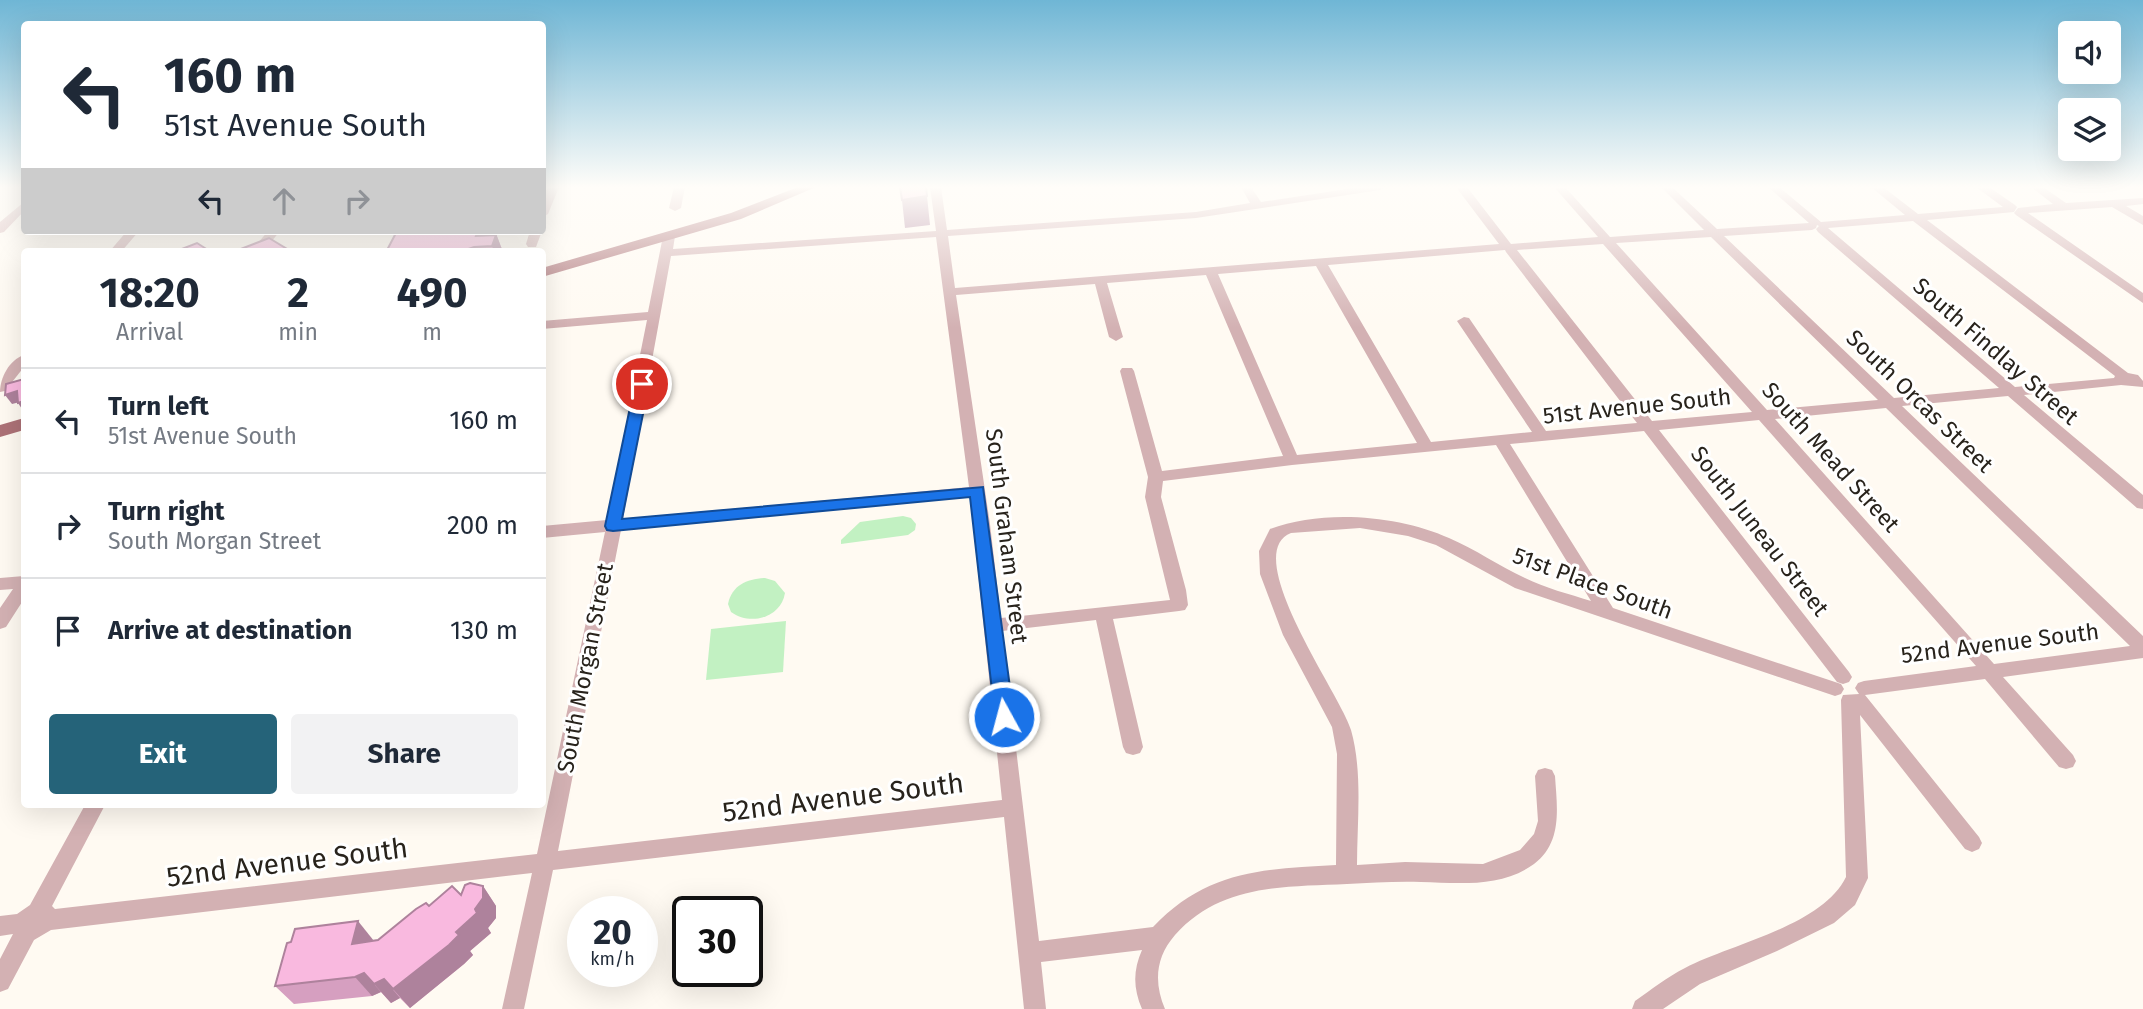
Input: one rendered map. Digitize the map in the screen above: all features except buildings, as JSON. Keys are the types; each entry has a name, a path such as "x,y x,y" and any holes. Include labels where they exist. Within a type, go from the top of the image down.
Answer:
{"main road":[{"path":"546,272 675,234"},
{"path":"0,431 21,425"}],"street":[{"path":"665,253 926,234"},
{"name":"South Graham Street","path":"941,234 978,491 1035,1009"},
{"name":"South Juneau Street","path":"1498,234 1850,691 1972,843"},
{"name":"South Mead Street","path":"1601,234 1981,659 1989,672 2066,761"},
{"path":"950,292 1697,234"},
{"name":"South Orcas Street","path":"1715,234 2143,649"},
{"name":"South Findlay Street","path":"1829,234 2143,504"},
{"path":"1938,234 2134,382"},
{"path":"2050,234 2143,299"},
{"path":"532,244 535,235"},
{"name":"South Morgan Street","path":"513,1009 613,526 669,236"},
{"path":"1320,262 1428,449"},
{"path":"1211,271 1292,460"},
{"path":"1100,281 1116,337"},
{"path":"546,325 653,316"},
{"path":"1464,321 1543,438"},
{"path":"0,388 21,363"},
{"path":"993,625 1179,605 1178,590 1153,497 1156,477 1127,371"},
{"name":"51st Avenue South","path":"1156,477 1292,460 2134,382"},
{"path":"1501,442 1608,614"},
{"path":"546,532 978,491"},
{"name":"51st Place South","path":"1346,875 1347,754 1341,727 1292,635 1268,574 1267,551 1276,533 1289,528 1339,523 1378,523 1442,541 1521,584 1850,691"},
{"path":"0,584 21,584"},
{"path":"0,622 21,589"},
{"path":"1103,613 1133,747"},
{"name":"52nd Avenue South","path":"1850,691 2143,649"},
{"path":"1643,1009 1692,976 1769,944 1826,916 1847,898 1857,878 1850,691"},
{"path":"1154,1009 1149,1001 1145,983 1147,961 1160,937 1180,914 1237,885 1266,878 1405,872 1483,874 1527,857 1543,839 1548,821 1545,776"},
{"name":"52nd Avenue South","path":"0,926 1014,807"},
{"path":"0,981 93,808"},
{"path":"1029,953 1160,937"}],"green space":[{"path":"903,516 911,518 916,524 915,530 908,535 841,544 841,540 860,522"},
{"path":"765,578 775,581 785,593 778,608 771,614 755,619 731,612 728,604 730,597 741,584"},
{"path":"786,621 783,672 706,680 711,629"}],"route":[{"path":"642,384 613,526 978,491 1004,717"}]}
